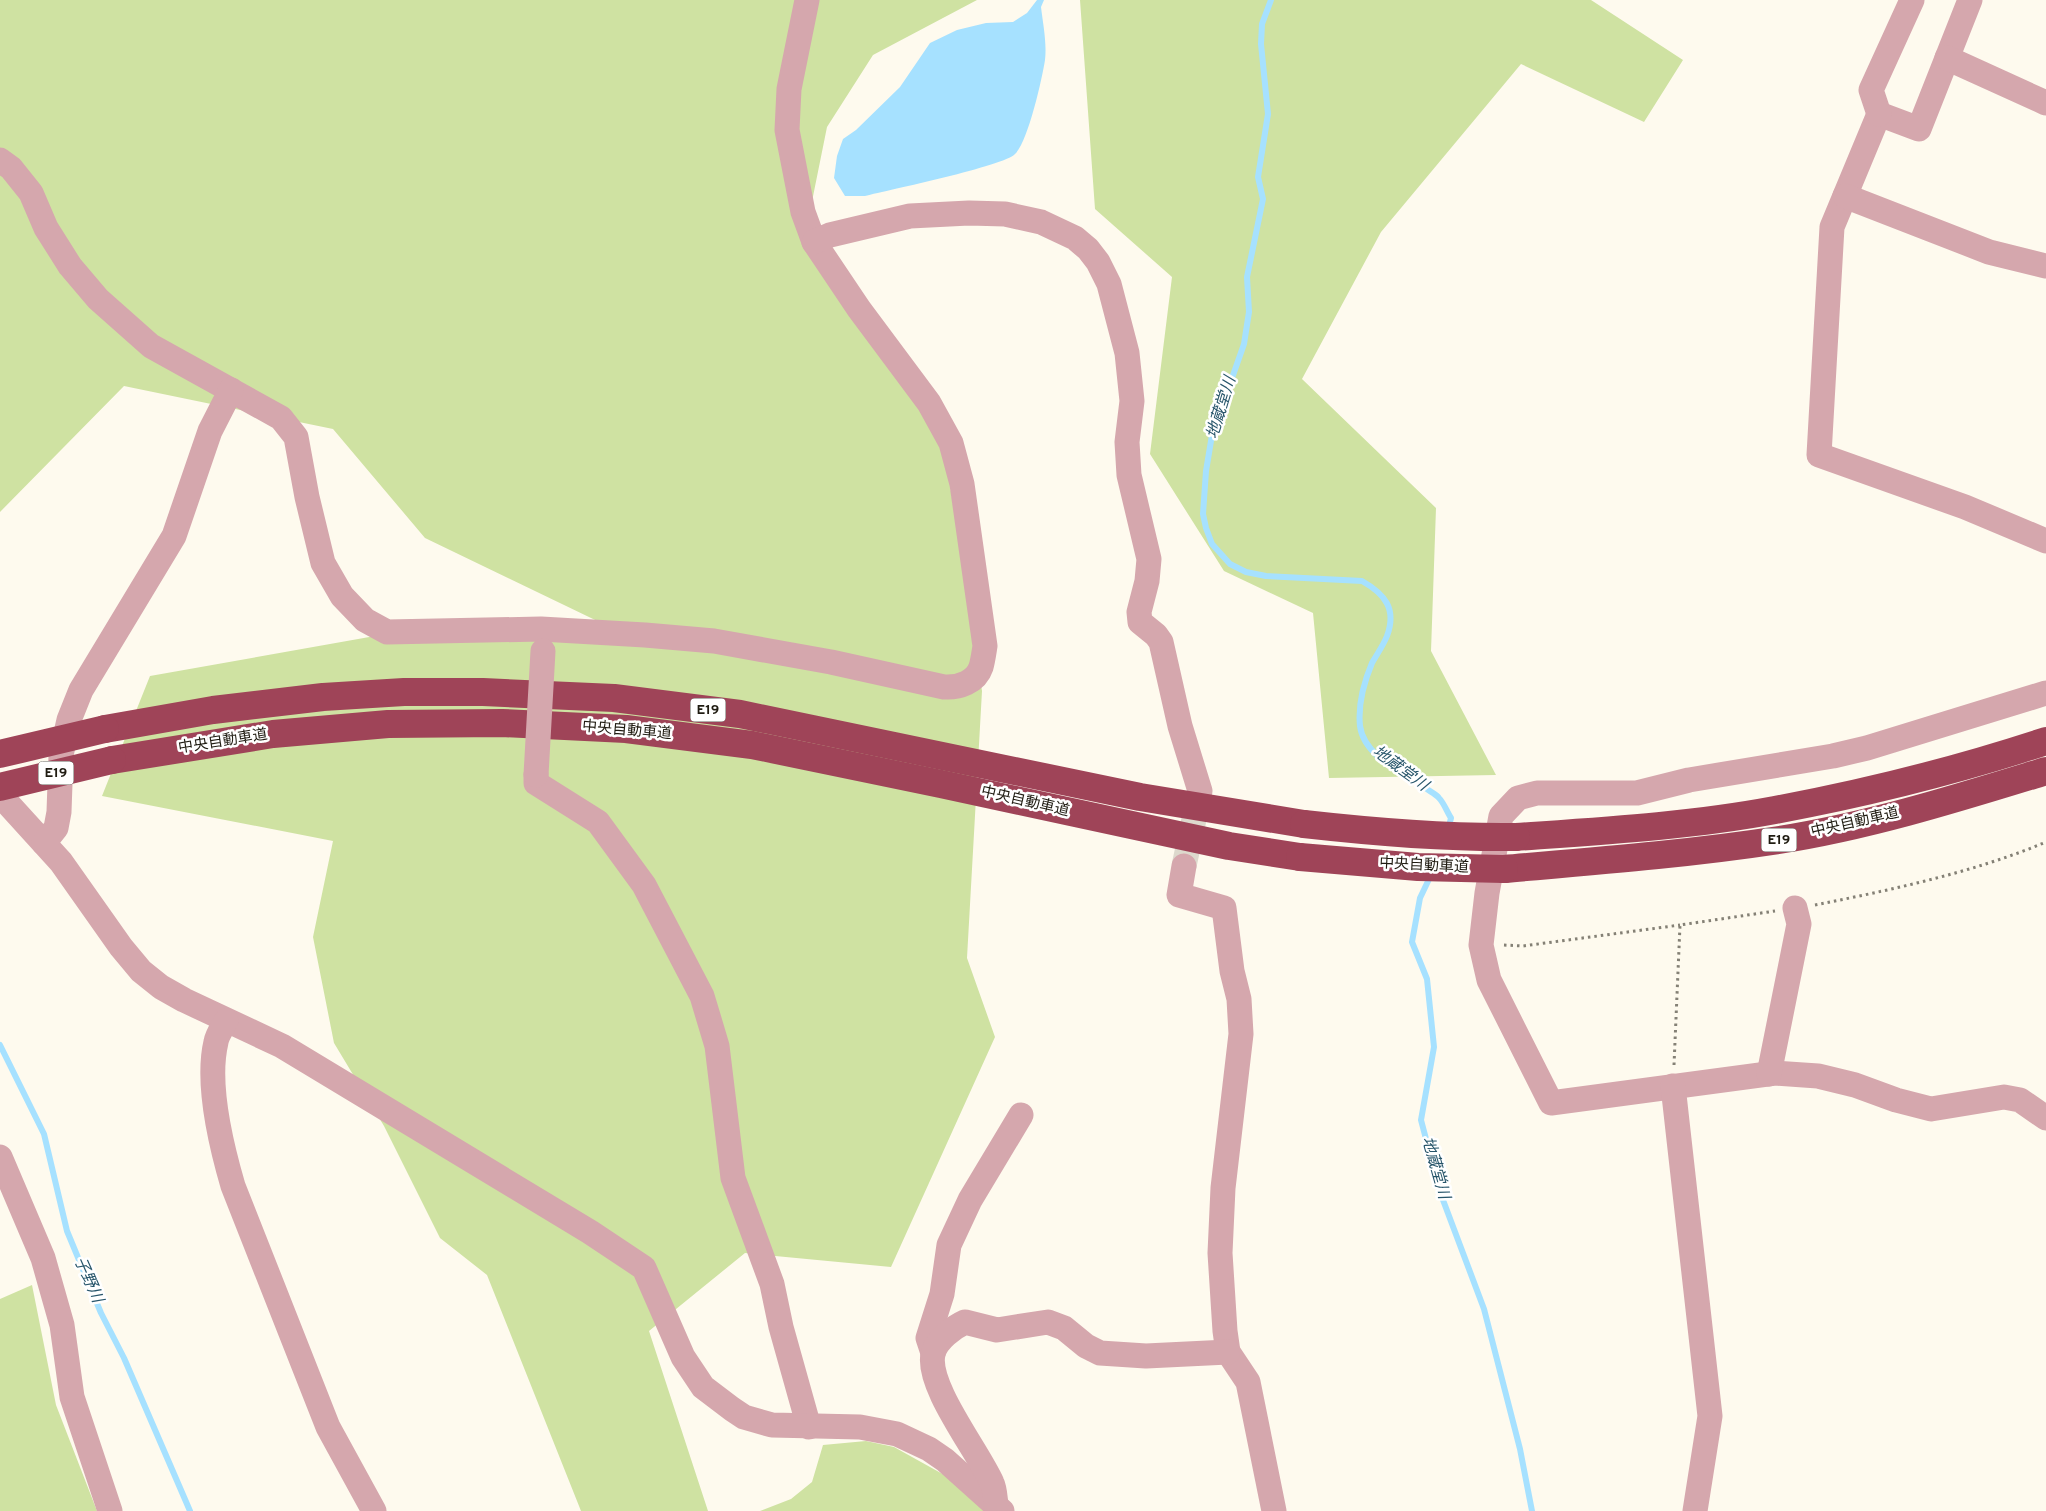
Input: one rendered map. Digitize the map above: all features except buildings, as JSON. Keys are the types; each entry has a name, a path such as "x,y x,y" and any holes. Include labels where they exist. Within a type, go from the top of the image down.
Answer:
{"highway":[{"name":"中央自動車道","path":"0,754 105,729 213,710 323,697 404,692 484,692 614,698 740,714 1140,797 1304,824 1411,836 1466,838 1516,837 1646,827 1774,810 1886,786 2005,754 2046,740"},
{"name":"中央自動車道","path":"0,787 112,760 273,734 388,724 502,723 626,729 752,745 1202,841 1300,858 1418,867 1504,869 1644,857 1780,839 1884,818 2046,771"}],"street":[{"path":"0,160 11,168 31,193 51,235 70,266 98,299 151,346 281,418 296,437 307,497 323,563 342,596 365,620 387,632 542,640 645,635 714,641 956,687 966,684 981,668 985,646 962,484 952,443 929,403 858,309 814,242 803,212 787,130 789,89 807,0"},
{"path":"1912,0 1872,90 1879,114 1832,227 1818,455 1965,507 2046,541"},
{"path":"1879,114 1919,129 1970,0"},
{"path":"1947,58 2046,103"},
{"path":"1845,196 1990,252 2046,266"},
{"path":"814,242 830,235 910,216 969,213 1005,214 1041,222 1075,238 1088,249 1098,262 1109,284 1128,353 1132,401 1127,442 1129,475 1149,559 1147,581 1139,612 1140,622 1156,635 1161,642 1180,726 1200,791"},
{"path":"44,843 56,828 59,812 61,755 69,720 80,690 174,536 210,431 231,390"},
{"path":"542,640 536,783 598,822 644,885 702,996 717,1046 733,1178 772,1284 781,1327 809,1427"},
{"path":"2046,693 1867,748 1833,756 1689,780 1638,793 1537,793 1518,798 1501,816 1480,945 1490,980 1551,1103 1769,1074 1818,1076 1855,1085 1896,1100 1932,1109 2004,1097 2020,1100 2046,1118"},
{"path":"0,795 61,862 121,947 141,971 161,987 226,1021 282,1046 590,1232 644,1268 683,1357 703,1387 744,1417 772,1425 860,1427 897,1434 929,1449 999,1508"},
{"path":"1184,866 1179,895 1224,908 1232,972 1239,999 1241,1034 1223,1188 1220,1253 1225,1331 1228,1352 1248,1382 1274,1511"},
{"path":"1769,1074 1799,924 1795,908"},
{"path":"226,1021 216,1040 213,1073 215,1107 223,1154 233,1186 328,1426 374,1511"},
{"path":"1673,1086 1710,1416 1695,1511"},
{"path":"999,1508 993,1484 945,1400 935,1375 933,1353 928,1338 942,1294 949,1245 970,1200 1022,1115"},
{"path":"0,1157 43,1258 62,1325 72,1397 100,1486 110,1511"},
{"path":"933,1353 949,1330 965,1322 997,1330 1048,1322 1064,1328 1086,1346 1100,1353 1146,1356 1228,1352"}],"path":[{"path":"1480,945 1523,946 1680,925"}],"green space":[{"path":"0,0 977,0 873,55 827,127 805,236 943,440 982,691 967,958 995,1037 891,1267 745,1253 649,1331 708,1511 581,1511 487,1275 440,1238 384,1126 334,1043 313,937 333,841 102,796 150,676 375,636 618,631 425,538 333,429 124,386 0,512"},
{"path":"1080,0 1591,0 1683,60 1644,122 1521,64 1381,232 1302,379 1436,508 1431,651 1496,775 1329,778 1313,613 1224,571 1150,454 1172,277 1095,209"},
{"path":"32,1285 56,1405 97,1511 0,1511 0,1299"},
{"path":"866,1441 894,1447 948,1477 992,1511 760,1511 791,1499 812,1482 823,1445"}],"water":[{"path":"1037,0 1044,0 1041,7 1045,40 1045,60 1038,95 1025,137 1015,154 990,165 945,177 865,196 845,196 834,178 837,156 843,139 856,130 900,87 930,43 957,30 986,23 1013,22 1027,13"}],"waterway":[{"name":"地蔵堂川","path":"1271,0 1262,24 1261,44 1268,114 1258,177 1263,199 1247,277 1249,312 1244,344 1212,435 1206,471 1203,514 1212,544 1230,564 1246,572 1266,576 1362,581 1383,597 1390,610 1390,626 1385,640 1372,663 1364,686 1360,718 1363,737 1376,755 1438,797 1451,818 1448,830"},
{"name":"地蔵堂川","path":"1431,875 1420,898 1412,942 1427,979 1434,1047 1421,1120 1440,1192 1484,1309 1520,1449 1532,1511"},
{"name":"子野川","path":"0,1045 44,1134 67,1231 101,1313 124,1358 190,1511"}],"tunnel":[{"path":"1184,866 1200,791"}]}
